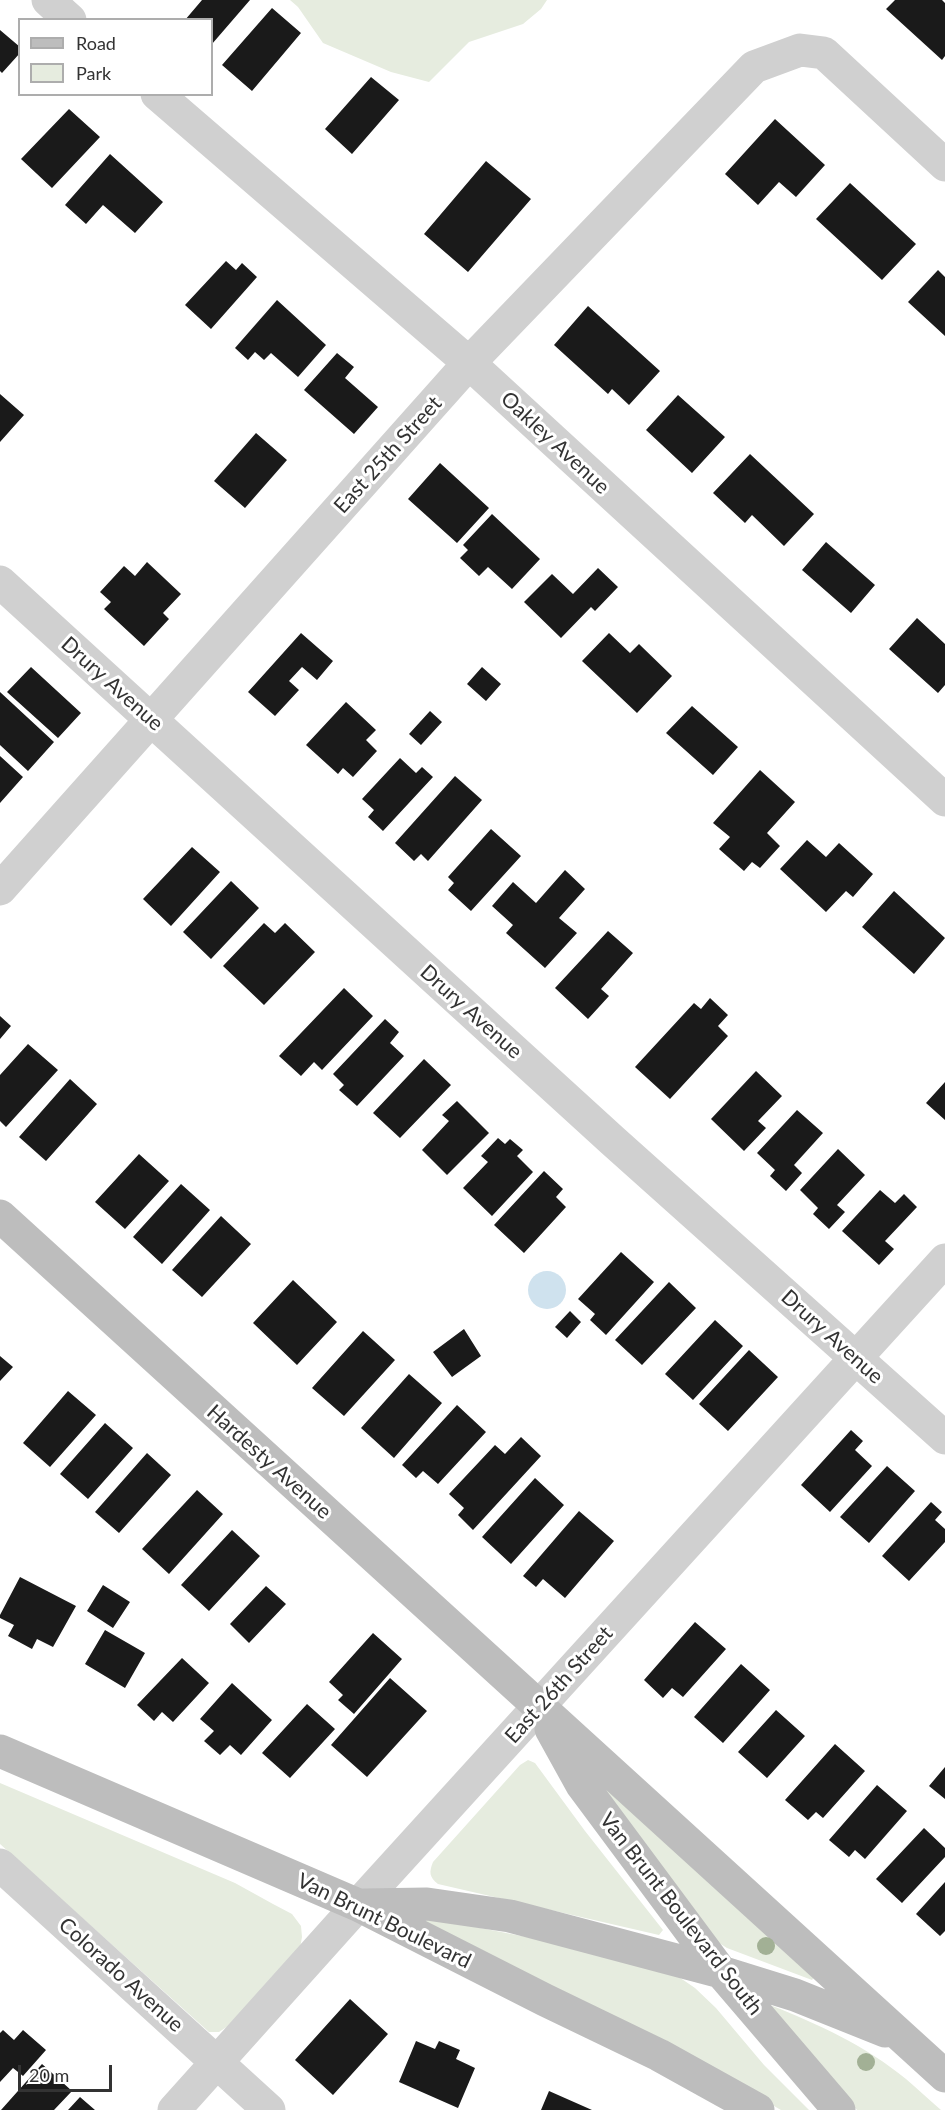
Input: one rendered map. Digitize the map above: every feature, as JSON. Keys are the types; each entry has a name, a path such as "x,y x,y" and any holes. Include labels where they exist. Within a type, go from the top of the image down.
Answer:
{"main road":[{"name":"Hardesty Avenue","path":"0,1216 539,1707"},
{"name":"Van Brunt Boulevard South","path":"539,1707 582,1785 721,1972 839,2110"},
{"path":"539,1707 945,2076"},
{"name":"Van Brunt Boulevard","path":"0,1751 358,1905 659,2055 758,2110"},
{"path":"358,1905 427,1904 510,1916 721,1972 795,1995 903,2038"}],"street":[{"path":"48,0 68,18"},
{"name":"East 25th Street","path":"0,889 469,363 754,67 800,50 824,53 945,165"},
{"name":"Oakley Avenue","path":"159,96 469,363 945,800"},
{"name":"Drury Avenue","path":"0,582 613,1141 945,1438"},
{"name":"East 26th Street","path":"174,2110 945,1260"},
{"name":"Colorado Avenue","path":"0,1865 269,2110"}],"green space":[{"path":"290,0 547,0 541,9 523,24 469,42 429,82 391,72 323,43 298,7"},
{"path":"528,1760 535,1763 663,1930 659,1935 438,1884 431,1877 433,1862 520,1765"},
{"path":"599,1774 815,1976 812,1980 727,1948 716,1941 600,1787"},
{"path":"0,1783 235,1883 292,1914 301,1926 300,1948 228,2026 219,2032 209,2032 0,1844"},
{"path":"424,1917 537,1939 673,1973 695,1988 716,2008 764,2065 809,2110 781,2110 688,2057 424,1926"},
{"path":"770,2005 824,2028 875,2056 906,2079 941,2110 857,2110"}],"water":[{"path":"547,1271 560,1277 566,1290 560,1303 547,1309 534,1303 528,1290 534,1277"}],"building":[{"path":"202,0 250,0 213,43 213,18 187,18"},
{"path":"895,0 942,0 945,3 945,56 942,60 886,9"},
{"path":"272,8 301,33 252,91 222,65"},
{"path":"0,30 18,45 18,55 2,73 0,71"},
{"path":"371,77 399,100 352,154 325,129"},
{"path":"69,109 100,137 52,188 21,159"},
{"path":"775,119 825,165 796,197 779,182 758,205 725,174"},
{"path":"110,154 163,202 135,233 103,205 86,224 65,205"},
{"path":"486,161 531,199 468,272 424,234"},
{"path":"850,183 916,244 882,280 816,219"},
{"path":"226,261 236,270 242,263 257,277 211,329 185,305"},
{"path":"938,270 945,277 945,336 908,302"},
{"path":"277,300 326,345 298,377 271,353 264,360 255,352 248,360 235,348"},
{"path":"588,306 660,371 629,405 612,389 608,394 554,345"},
{"path":"337,353 354,367 345,378 378,407 354,434 304,390"},
{"path":"0,394 24,415 0,442"},
{"path":"678,395 725,437 692,473 646,430"},
{"path":"256,433 287,460 245,508 214,481"},
{"path":"750,454 814,514 784,546 752,515 745,523 713,493"},
{"path":"440,463 489,508 457,543 408,499"},
{"path":"492,514 540,559 512,589 488,567 479,576 460,558 468,550 463,545"},
{"path":"826,542 875,585 851,613 802,570"},
{"path":"147,562 181,594 163,613 169,619 144,646 104,609 111,602 100,592 124,566 135,576"},
{"path":"598,568 618,587 595,611 591,607 561,638 524,602 552,574 573,594"},
{"path":"917,618 945,644 945,685 938,693 889,649"},
{"path":"301,633 333,661 317,680 302,667 289,681 299,690 275,716 248,692"},
{"path":"609,633 630,653 639,644 672,676 637,713 582,661"},
{"path":"31,667 81,713 58,738 7,692"},
{"path":"482,667 501,684 486,701 467,684"},
{"path":"0,692 54,742 28,771 0,745"},
{"path":"346,702 376,730 366,740 377,751 353,777 343,768 338,774 306,745"},
{"path":"692,706 738,747 713,775 666,733"},
{"path":"430,711 442,722 421,745 409,734"},
{"path":"0,756 23,777 0,803"},
{"path":"400,758 416,773 422,767 433,777 383,831 368,817 374,810 362,799"},
{"path":"760,770 795,802 767,833 780,846 760,868 752,862 744,871 719,849 730,837 713,823"},
{"path":"455,776 482,800 428,861 421,854 414,861 395,843"},
{"path":"491,829 521,856 471,911 448,890 454,883 448,877"},
{"path":"807,840 826,857 839,843 873,874 853,897 846,891 826,912 780,869"},
{"path":"192,847 220,872 171,926 143,899"},
{"path":"565,870 585,889 559,918 577,933 545,968 506,933 513,925 492,906 513,882 536,903"},
{"path":"231,881 259,908 211,959 183,932"},
{"path":"894,891 945,938 914,974 862,927"},
{"path":"264,923 275,933 285,923 315,952 264,1005 223,966"},
{"path":"608,931 633,953 601,989 609,996 588,1019 555,988"},
{"path":"344,988 373,1016 322,1070 314,1062 301,1076 279,1056"},
{"path":"710,998 728,1015 718,1026 728,1036 670,1099 635,1067 694,1003 701,1009"},
{"path":"0,1016 11,1026 0,1039"},
{"path":"385,1019 399,1032 390,1043 404,1056 357,1106 339,1090 344,1085 333,1074"},
{"path":"28,1044 58,1070 6,1127 0,1121 0,1075"},
{"path":"424,1059 451,1085 400,1138 373,1113"},
{"path":"756,1071 782,1096 758,1121 766,1128 744,1151 711,1119"},
{"path":"70,1079 97,1104 46,1161 19,1137"},
{"path":"945,1082 945,1120 926,1103"},
{"path":"457,1101 489,1133 447,1175 422,1150 449,1121 442,1115"},
{"path":"797,1110 823,1133 794,1165 802,1173 786,1191 770,1176 775,1170 757,1153"},
{"path":"498,1138 505,1144 510,1139 523,1150 517,1156 533,1172 492,1216 463,1188 488,1162 481,1156"},
{"path":"838,1149 865,1175 837,1205 845,1212 829,1229 813,1214 818,1208 800,1190"},
{"path":"139,1154 169,1181 125,1229 95,1202"},
{"path":"544,1171 563,1189 556,1197 566,1207 524,1253 494,1225"},
{"path":"181,1184 210,1210 162,1264 133,1237"},
{"path":"880,1190 895,1203 904,1194 917,1207 885,1241 894,1249 879,1265 842,1231"},
{"path":"221,1216 251,1244 202,1297 172,1270"},
{"path":"621,1252 654,1282 606,1335 590,1320 595,1314 578,1299"},
{"path":"293,1280 337,1322 297,1365 253,1323"},
{"path":"669,1282 696,1308 642,1365 615,1340"},
{"path":"570,1311 581,1322 567,1338 555,1327"},
{"path":"715,1320 743,1346 693,1400 665,1374"},
{"path":"464,1329 481,1356 452,1377 433,1352"},
{"path":"363,1331 395,1360 344,1416 312,1388"},
{"path":"749,1350 778,1377 728,1431 699,1404"},
{"path":"0,1356 13,1367 0,1381"},
{"path":"409,1374 442,1403 394,1458 361,1428"},
{"path":"68,1391 96,1415 50,1467 23,1443"},
{"path":"457,1405 486,1432 438,1484 423,1471 416,1478 402,1465"},
{"path":"105,1423 133,1448 88,1499 60,1474"},
{"path":"851,1430 863,1441 855,1450 872,1466 830,1512 801,1485"},
{"path":"521,1437 541,1456 473,1530 458,1515 464,1508 449,1494 495,1445 505,1454"},
{"path":"147,1453 171,1475 119,1533 95,1512"},
{"path":"887,1466 915,1491 869,1543 840,1517"},
{"path":"535,1478 564,1505 511,1564 482,1537"},
{"path":"197,1490 223,1514 169,1574 142,1549"},
{"path":"931,1502 942,1512 935,1520 945,1529 945,1542 909,1581 882,1556"},
{"path":"579,1511 614,1541 565,1598 543,1579 536,1587 523,1576"},
{"path":"232,1530 260,1556 209,1611 181,1585"},
{"path":"20,1577 76,1606 53,1647 37,1639 32,1649 8,1636 14,1625 0,1618 0,1615"},
{"path":"103,1585 130,1602 113,1628 87,1611"},
{"path":"266,1586 286,1604 249,1643 230,1624"},
{"path":"695,1622 726,1649 683,1697 672,1688 663,1698 644,1680"},
{"path":"105,1630 145,1653 125,1688 85,1664"},
{"path":"373,1633 402,1659 354,1714 338,1700 343,1695 329,1682"},
{"path":"182,1658 209,1683 173,1722 162,1712 154,1721 137,1705"},
{"path":"741,1664 770,1690 723,1743 694,1717"},
{"path":"390,1678 427,1711 367,1777 331,1745"},
{"path":"232,1683 272,1720 241,1755 230,1745 220,1755 204,1741 214,1731 200,1719"},
{"path":"307,1704 335,1729 290,1778 262,1753"},
{"path":"776,1710 805,1736 767,1778 738,1752"},
{"path":"835,1744 865,1771 823,1818 816,1812 808,1820 785,1800"},
{"path":"945,1767 945,1799 929,1786"},
{"path":"877,1785 907,1811 865,1859 855,1850 849,1857 829,1840"},
{"path":"924,1828 945,1848 945,1857 902,1903 876,1879"},
{"path":"945,1882 945,1931 940,1936 916,1914"},
{"path":"350,1999 388,2034 333,2095 295,2060"},
{"path":"3,2030 14,2040 23,2030 46,2050 23,2076 13,2068 0,2082 0,2033"},
{"path":"416,2041 435,2049 439,2041 460,2050 456,2059 475,2068 458,2108 399,2082"},
{"path":"42,2064 72,2091 54,2110 1,2110"},
{"path":"549,2091 592,2110 541,2110"},
{"path":"80,2097 95,2110 68,2110"}]}
